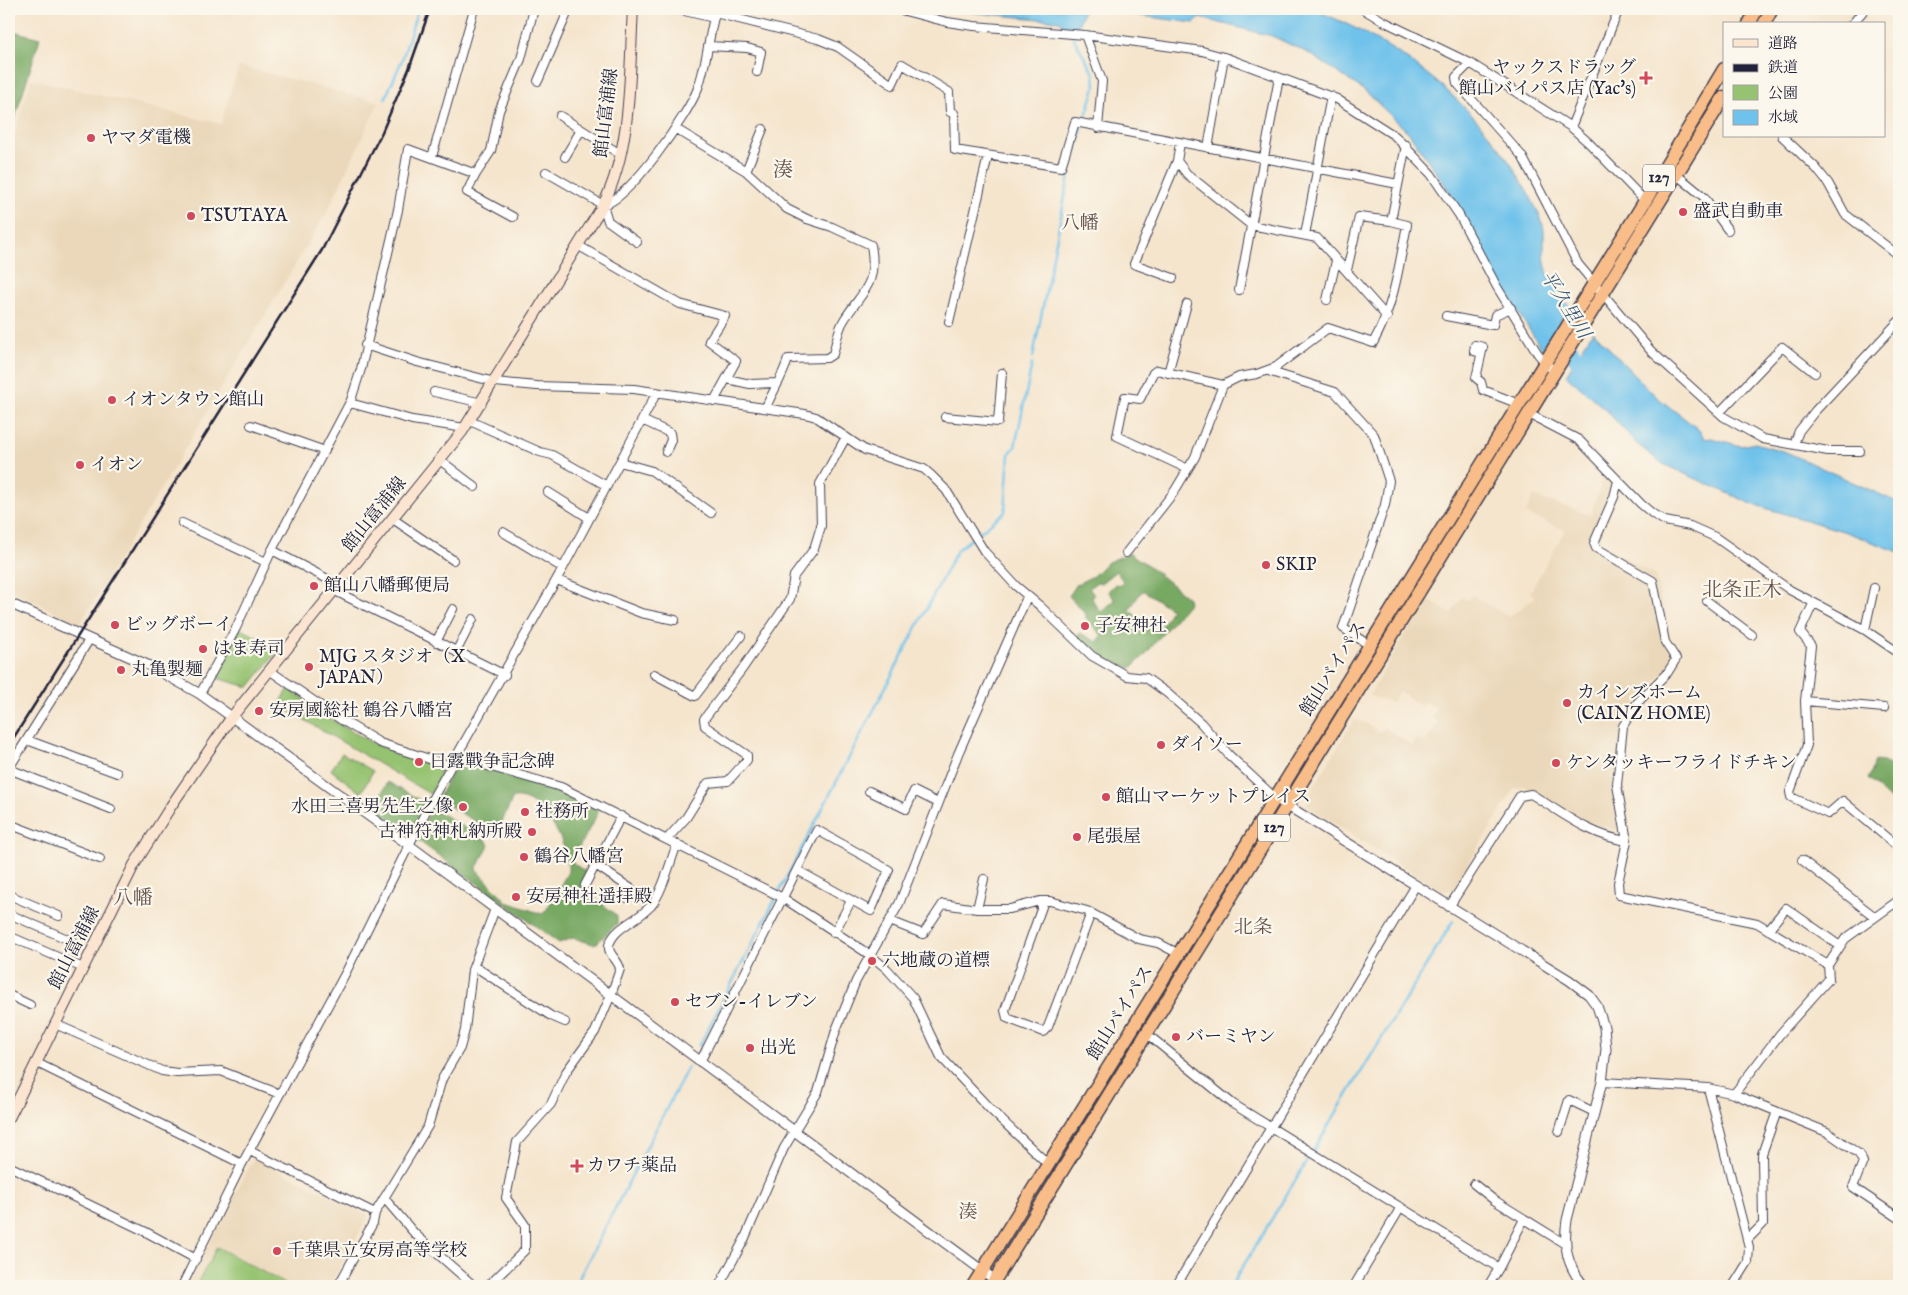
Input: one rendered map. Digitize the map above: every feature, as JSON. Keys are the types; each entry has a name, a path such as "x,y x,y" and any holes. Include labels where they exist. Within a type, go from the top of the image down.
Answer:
{"highway":[{"path":"1750,22 1757,9"},
{"path":"1765,22 1772,9"},
{"name":"館山バイパス","path":"973,1286 1645,201 1723,71"},
{"name":"館山バイパス","path":"993,1283 1723,99"}],"main road":[{"name":"館山富浦線","path":"9,1118 147,843 231,718 468,425 603,205 620,154 627,112 633,9"}],"street":[{"path":"432,157 474,9"},
{"path":"513,218 466,192 490,151 499,111 521,59 534,9"},
{"path":"538,81 569,9"},
{"path":"676,9 715,13 818,39 838,47 892,85 902,64 948,92 950,112 954,113 954,150 1061,167 1075,122 1098,128 1398,184"},
{"path":"897,9 947,22 974,26 1154,43 1224,57 1331,96 1368,117 1406,145 1431,174 1459,215 1511,308 1546,361 1556,371"},
{"path":"1363,9 1383,21 1470,62 1571,127 1590,143 1645,201"},
{"path":"1571,127 1619,9"},
{"path":"1854,22 1865,9"},
{"path":"603,205 612,203 629,186 676,129 698,89 715,13"},
{"path":"1082,35 1102,80 1098,128"},
{"path":"708,46 747,48 761,52 757,72"},
{"path":"1208,148 1224,57"},
{"path":"1470,62 1456,77 1457,84 1522,156 1571,253 1602,297 1651,351 1720,412 1746,431 1763,439 1828,451 1860,452"},
{"path":"1239,290 1279,78"},
{"path":"1305,235 1331,96"},
{"path":"560,116 620,154"},
{"path":"676,129 746,171 787,208 807,220 832,227 871,244 873,257 872,271 868,284 862,297 843,321 833,354 827,358 788,359 784,372 766,407"},
{"path":"746,171 763,129"},
{"path":"565,157 581,130"},
{"path":"1784,138 1822,176 1845,214 1899,256"},
{"path":"1173,278 1134,264 1177,161 1180,143"},
{"path":"1391,221 1406,145"},
{"path":"200,694 236,628 272,550 350,403 361,369 365,345 398,210 408,149 476,174"},
{"path":"949,322 988,156"},
{"path":"1177,161 1187,174 1252,225 1317,238 1387,317"},
{"path":"546,172 603,205 608,221 638,242"},
{"path":"1677,175 1704,197 1728,230"},
{"path":"1188,469 1117,436 1125,398 1140,399 1153,373 1157,370 1223,385 1239,378 1268,371 1328,328 1372,343 1387,317 1394,294 1407,226 1391,221 1359,217 1347,270"},
{"path":"579,246 680,304 693,305 725,316 709,341 736,361 714,401"},
{"path":"1327,300 1336,261"},
{"path":"1168,373 1187,304"},
{"path":"1446,316 1493,325 1494,315 1511,308"},
{"path":"1794,444 1799,431 1815,411 1899,321"},
{"path":"365,345 417,362 495,382 537,386 634,388 766,407 816,417 858,446 874,454 924,469 946,490 994,564 1092,656 1127,676 1146,678 1167,693 1201,723 1230,755 1275,798 1555,970 1589,995 1597,1006 1604,1027 1606,1056 1602,1082 1567,1220 1565,1244 1569,1263 1584,1286"},
{"path":"1720,412 1782,346 1815,374"},
{"path":"1482,353 1476,378 1481,382 1483,390 1519,404"},
{"path":"1268,371 1335,392 1374,435 1389,480 1385,504 1343,628 1369,645"},
{"path":"945,417 998,422 1002,373"},
{"path":"727,379 750,384 777,383"},
{"path":"1126,553 1174,492 1195,457 1223,385"},
{"path":"434,392 482,403"},
{"path":"182,1286 242,1164 346,972 409,845 451,766 557,580 656,392"},
{"path":"350,403 412,420 468,425 552,455 607,486"},
{"path":"1530,414 1579,440 1653,514 1665,520 1690,526 1715,537 1790,590 1865,630 1899,653"},
{"path":"642,420 670,433 671,440 666,452"},
{"path":"251,425 325,451"},
{"path":"667,839 686,818 708,783 728,781 747,760 747,755 705,726 704,719 743,668 790,598 794,576 814,549 820,526 820,484 846,437"},
{"path":"440,460 475,487"},
{"path":"620,462 652,471 711,514"},
{"path":"1618,481 1614,497 1594,543 1596,548 1653,581 1665,642 1676,659 1668,672 1637,703 1623,726 1617,785 1627,841 1618,883 1620,895 1756,924 1828,965"},
{"path":"548,492 589,518"},
{"path":"393,519 453,560"},
{"path":"182,523 266,562"},
{"path":"504,532 563,568"},
{"path":"272,550 436,642 504,675"},
{"path":"557,580 641,613 675,620"},
{"path":"1865,630 1874,588"},
{"path":"719,1286 744,1240 784,1148 818,1092 836,1030 856,981 890,922 938,803 1027,597"},
{"path":"1707,601 1752,635"},
{"path":"9,603 150,666 200,694 409,845 982,1271 993,1283"},
{"path":"1814,604 1800,632 1810,646 1805,701 1807,745 1790,792 1791,797 1828,814 1843,801 1899,848"},
{"path":"436,642 453,610"},
{"path":"456,652 473,619"},
{"path":"654,674 695,696 741,636"},
{"path":"89,640 9,768 111,809"},
{"path":"269,670 340,720 380,743 451,766"},
{"path":"1805,701 1884,708"},
{"path":"26,740 117,773"},
{"path":"457,757 561,787 779,896 870,955 887,969 913,998 941,1057 991,1110 1048,1164"},
{"path":"869,791 906,809 914,790 938,803"},
{"path":"1449,906 1520,796 1531,794 1591,831 1608,838 1627,841"},
{"path":"585,885 597,866 621,816"},
{"path":"9,824 100,859"},
{"path":"700,1062 779,896 797,870 817,830 889,870 871,911 797,870"},
{"path":"488,1286 525,1250 525,1225 506,1198 517,1142 551,1104 566,1072 595,1032 612,996 620,969 609,949 609,945 617,934 646,911 654,901 677,844"},
{"path":"1802,860 1875,917"},
{"path":"597,866 633,890 627,898"},
{"path":"977,909 984,879"},
{"path":"1176,1286 1416,885"},
{"path":"9,895 59,916"},
{"path":"1734,1094 1780,1034 1829,980 1828,965 1845,939 1899,900"},
{"path":"834,933 851,901"},
{"path":"890,922 923,934 944,904 977,909 1010,909 1044,901 1090,913 1139,939 1158,943 1179,954"},
{"path":"1044,901 1004,1010 1007,1018 1043,1032 1048,1027 1090,913"},
{"path":"1768,930 1786,908 1840,946"},
{"path":"338,1286 373,1223 375,1213 428,1126 442,1079 460,1048 465,1030 474,966 495,909"},
{"path":"9,914 72,942"},
{"path":"9,936 83,968"},
{"path":"474,966 551,1016 565,1022"},
{"path":"9,995 30,1005"},
{"path":"55,1024 162,1071 177,1073 221,1071 280,1094"},
{"path":"1147,1034 1233,1104 1500,1268"},
{"path":"37,1063 242,1164"},
{"path":"1602,1082 1708,1088 1734,1094 1776,1114 1827,1132 1859,1154 1863,1162 1854,1187 1899,1218"},
{"path":"1708,1088 1748,1239 1748,1262 1733,1286"},
{"path":"1559,1132 1569,1100 1594,1112"},
{"path":"1748,1239 1763,1224 1762,1154 1776,1114"},
{"path":"250,1150 375,1213"},
{"path":"9,1166 144,1231 196,1259"},
{"path":"1474,1184 1494,1200 1565,1244"},
{"path":"384,1198 415,1234 474,1286"},
{"path":"1354,1286 1401,1207"},
{"path":"1488,1286 1500,1268 1524,1219"}],"shaded area":[{"name":"イオンタウン館山","path":"239,66 379,102 328,210 80,624 9,589 9,138 13,139 31,79 221,124"},
{"path":"1604,473 1620,487 1597,542 1656,576 1668,641 1675,648 1678,655 1671,666 1639,697 1626,726 1619,784 1627,834 1589,822 1524,786 1514,789 1453,889 1442,891 1306,805 1312,790 1354,720 1364,722 1379,732 1384,727 1412,746 1417,739 1424,743 1438,723 1432,718 1436,708 1425,702 1421,706 1399,691 1392,702 1369,696 1426,599 1451,614 1462,597 1468,600 1472,595 1509,617 1535,597 1530,592 1565,530 1526,514 1533,496 1591,515"},
{"name":"千葉県立安房高等学校","path":"254,1158 369,1215 329,1286 187,1286"}],"green space":[{"path":"9,30 40,38 9,137"},
{"path":"1129,553 1149,566 1188,598 1189,602 1144,656 1131,668 1101,656 1077,637 1080,633 1097,642 1102,636 1086,618 1086,614 1069,596 1077,584 1093,576 1106,563","holes":["1116,571 1123,581 1120,585 1115,584 1108,591 1115,600 1101,612 1092,599 1094,595 1089,588 1097,582 1101,583","1144,591 1171,609 1164,623 1154,631 1129,610 1141,592"]},
{"path":"239,628 276,646 270,652 275,655 249,687 216,678"},
{"path":"289,688 337,723 378,746 438,766 440,777 430,794 279,705"},
{"path":"342,753 373,771 361,793 331,770"},
{"path":"1875,761 1883,762 1899,769 1899,808 1868,779"},
{"path":"470,763 559,789 597,808 598,813 572,860 574,864 589,874 582,885 584,889 617,916 617,924 597,943 593,944 573,938 559,943 416,839 432,808 487,841 489,846 476,869 507,902 542,914 546,911 568,872 568,861 560,837 544,813 534,804 524,799 513,798 498,830 492,832 438,799 455,765"},
{"path":"388,782 425,803 409,834 373,807"},
{"path":"217,1247 289,1286 196,1286"}],"water":[{"path":"936,9 1091,9 1083,12 1078,26 1064,27 1060,21"},
{"path":"1091,9 1312,9 1349,25 1384,44 1417,66 1448,91 1476,119 1501,150 1523,183 1541,219 1544,229 1544,254 1547,271 1553,285 1569,306 1542,349 1497,280 1451,194 1409,133 1365,91 1310,54 1272,36 1200,18 1194,23"},
{"path":"1593,331 1639,380 1658,398 1698,429 1705,439 1711,438 1741,446 1755,443 1786,452 1899,503 1899,552 1846,532 1752,504 1663,464 1637,444 1606,410 1566,375"}],"waterway":[{"path":"385,99 402,60 418,9"},
{"path":"1033,357 1072,161 1095,87 1094,74 1073,37"},
{"name":"平久里川","path":"1544,310 1589,377"},
{"path":"699,1046 957,550 1005,512 1009,454 1015,447 1032,364"},
{"path":"1231,1286 1453,921"},
{"path":"575,1286 688,1067"}],"railway":[{"path":"9,745 322,250 382,132 409,69 430,9"}],"place":[{"name":"ヤックスドラッグ 館山バイパス店 (Yac's)","path":"1646,78"},
{"name":"ヤマダ電機","path":"91,138"},
{"name":"盛武自動車","path":"1683,212"},
{"name":"TSUTAYA","path":"191,216"},
{"name":"イオンタウン館山","path":"112,400"},
{"name":"イオン","path":"80,465"},
{"name":"SKIP","path":"1266,565"},
{"name":"館山八幡郵便局","path":"314,586"},
{"name":"ビッグボーイ","path":"115,625"},
{"name":"子安神社","path":"1085,626"},
{"name":"はま寿司","path":"203,649"},
{"name":"MJG スタジオ（X JAPAN）","path":"309,667"},
{"name":"丸亀製麺","path":"121,670"},
{"name":"カインズホーム (CAINZ HOME)","path":"1567,703"},
{"name":"安房國総社 鶴谷八幡宮","path":"259,711"},
{"name":"ダイソー","path":"1161,745"},
{"name":"日露戰争記念碑","path":"419,762"},
{"name":"ケンタッキーフライドチキン","path":"1556,763"},
{"name":"館山マーケットプレイス","path":"1106,797"},
{"name":"水田三喜男先生之像","path":"463,807"},
{"name":"社務所","path":"525,812"},
{"name":"古神符神札納所殿","path":"532,832"},
{"name":"尾張屋","path":"1077,837"},
{"name":"鶴谷八幡宮","path":"524,857"},
{"name":"安房神社遥拝殿","path":"516,897"},
{"name":"六地蔵の道標","path":"872,961"},
{"name":"セブン-イレブン","path":"675,1002"},
{"name":"バーミヤン","path":"1176,1037"},
{"name":"出光","path":"750,1048"},
{"name":"カワチ薬品","path":"577,1166"},
{"name":"千葉県立安房高等学校","path":"277,1251"}],"district":[{"name":"湊","path":"783,170"},
{"name":"八幡","path":"1080,224"},
{"name":"北条正木","path":"1742,590"},
{"name":"八幡","path":"133,898"},
{"name":"北条","path":"1253,928"},
{"name":"湊","path":"968,1213"}]}
